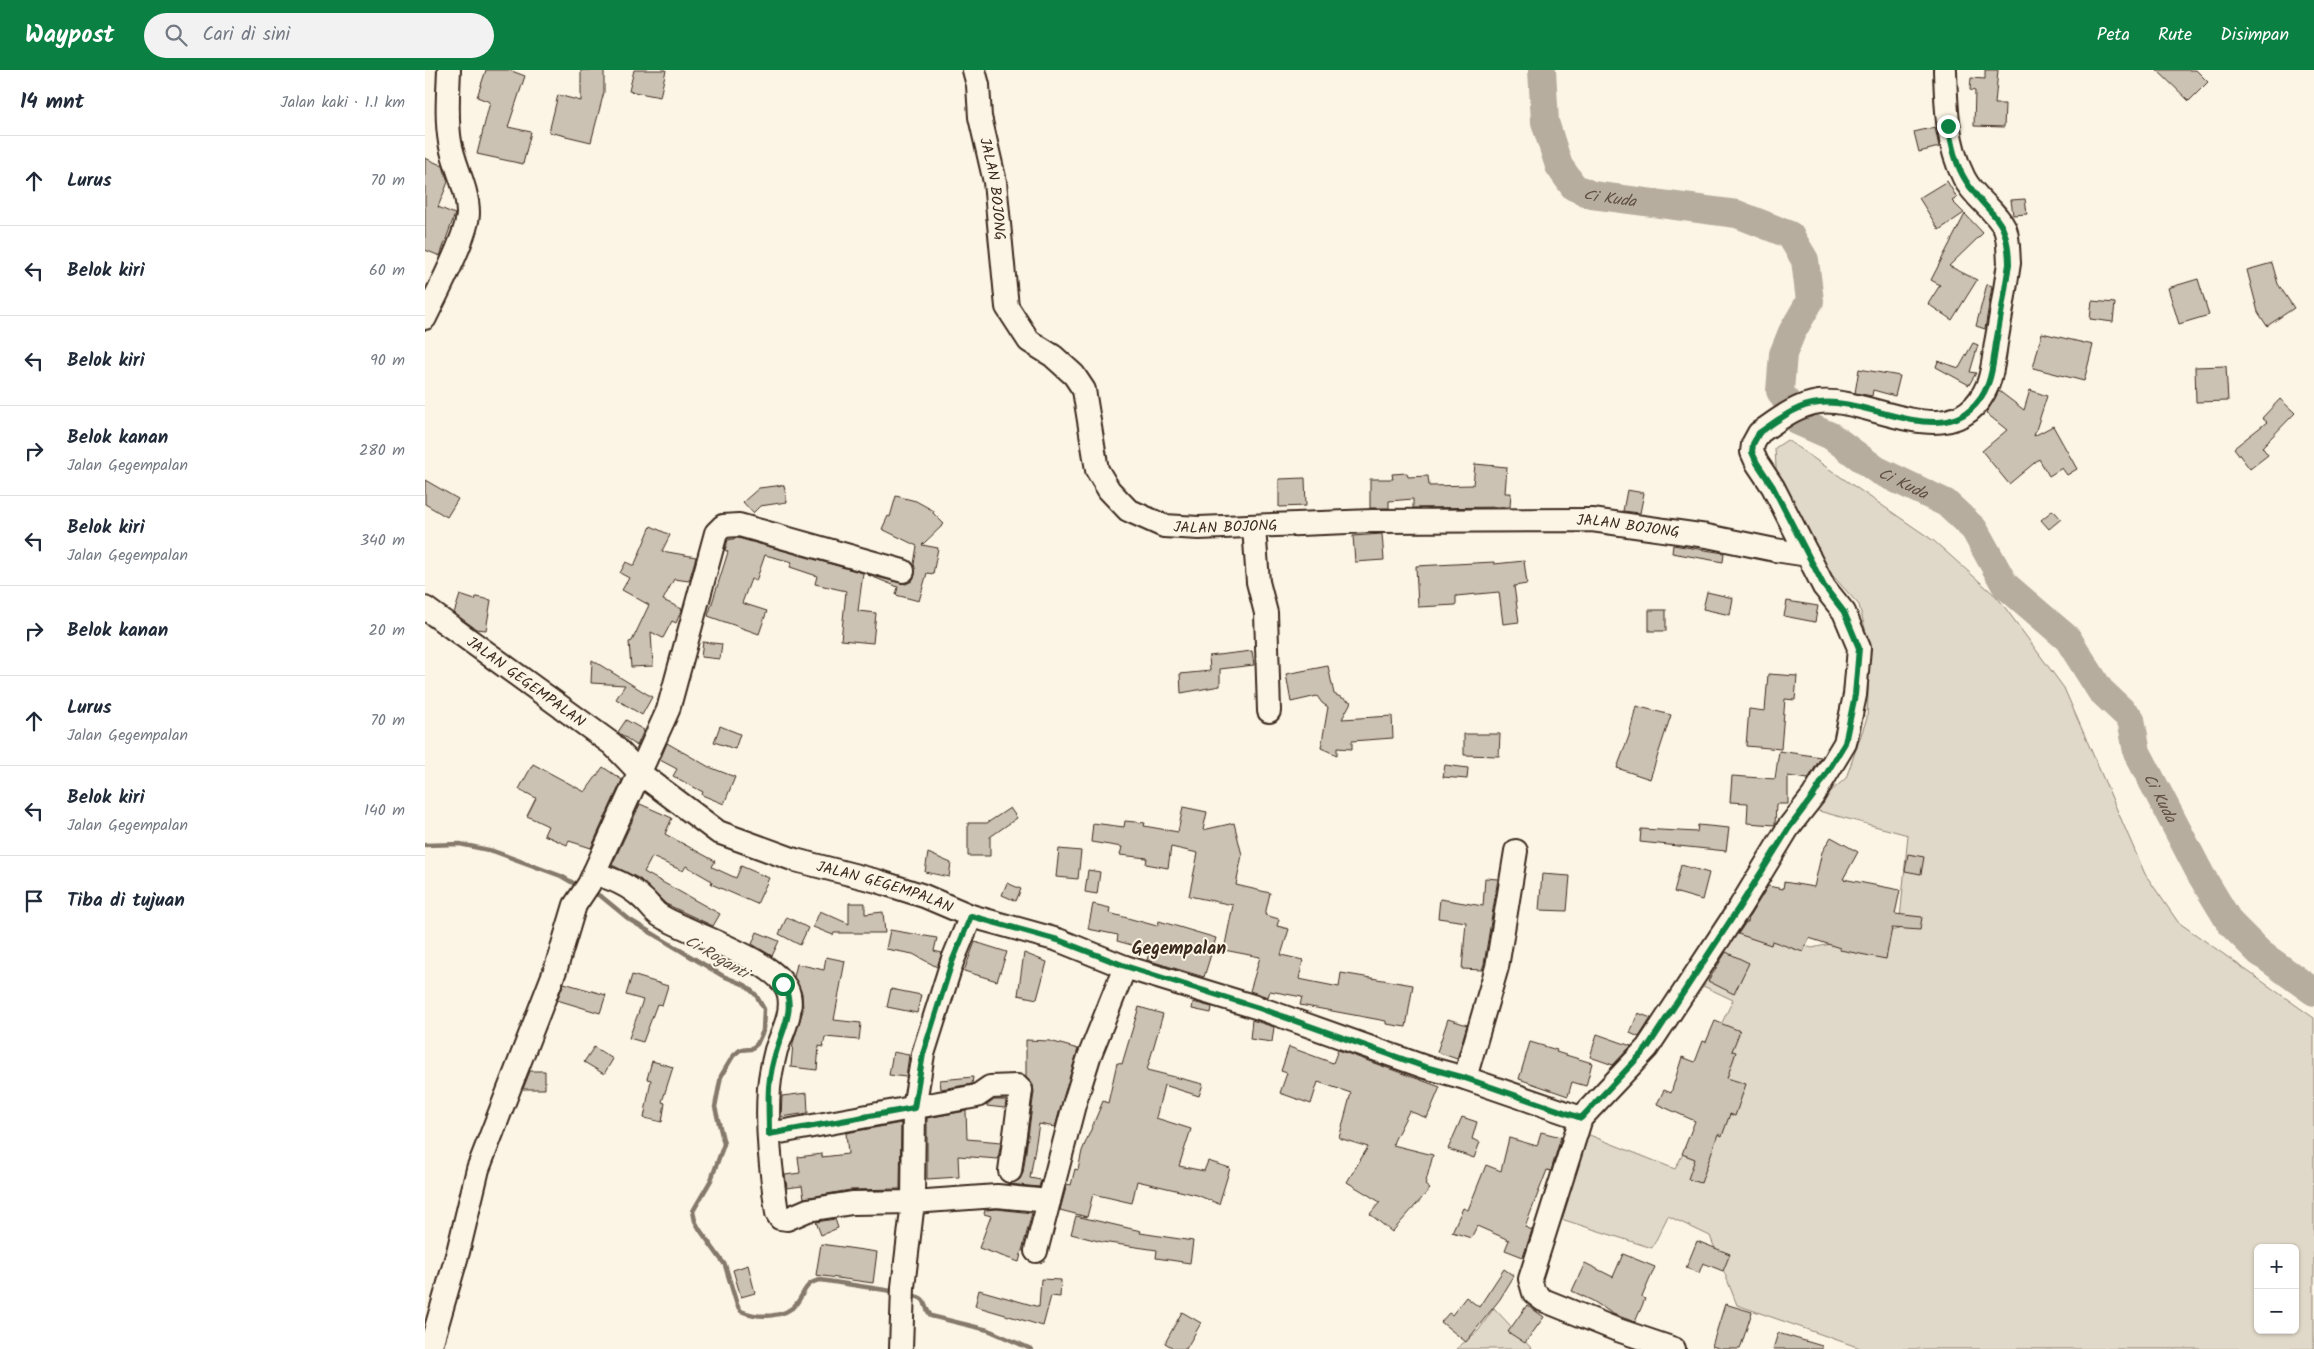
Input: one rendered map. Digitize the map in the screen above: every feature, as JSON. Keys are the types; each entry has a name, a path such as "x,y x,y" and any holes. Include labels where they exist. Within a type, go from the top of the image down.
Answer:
{"street":[{"path":"425,318 462,236 468,214 465,192 450,143 448,112 449,70"},
{"name":"JALAN BOJONG","path":"974,70 978,85 980,117 995,182 1007,307 1029,341 1053,356 1074,375 1084,390 1097,470 1109,490 1129,510 1164,526 1254,527 1372,521 1592,520 1707,536 1808,555"},
{"path":"1674,1349 1615,1329 1543,1300 1534,1294 1531,1287 1532,1269 1581,1118 1647,1048 1789,828 1813,796 1845,743 1855,695 1859,648 1844,612 1824,586 1752,452 1753,444 1759,433 1795,409 1819,402 1840,403 1910,420 1930,422 1948,420 1963,414 1977,403 1989,383 2009,264 2008,244 2005,230 1997,217 1981,201 1965,180 1955,158 1948,126 1945,70"},
{"path":"430,1349 458,1252 478,1169 549,985 575,905 591,878 641,774 668,710 716,533 720,528 728,525 739,525 903,571"},
{"path":"1254,527 1258,582 1266,612 1269,711"},
{"name":"JALAN GEGEMPALAN","path":"425,608 612,744 641,774 718,832 795,860 877,881 924,896 971,916 1058,940 1125,966 1259,1008 1425,1067 1465,1078 1581,1118"},
{"path":"1465,1078 1497,967 1515,851"},
{"path":"591,878 623,883 643,898 658,915 759,962 783,984 789,993 790,1005 787,1022 776,1052 769,1087 769,1134 777,1213 783,1219 809,1210 852,1203 913,1202 997,1196 1049,1201"},
{"path":"901,1349 903,1293 913,1202 914,1108 923,1054 952,962 971,916"},
{"path":"1036,1251 1089,1057 1125,966"},
{"path":"769,1134 977,1096 990,1087 1020,1087 1010,1171"}],"shaded area":[{"path":"1787,440 1934,541 1998,598 2064,688 2145,874 2178,922 2314,1018 2314,1349 1863,1349 1737,1305 1710,1236 1668,1216 1652,1248 1558,1218 1587,1134 1675,1169 1708,1106 1710,1047 1733,1000 1699,984 1742,917 1787,930 1784,940 1812,948 1899,929 1908,835 1811,809 1846,778 1867,718 1870,648 1859,605 1816,557 1776,468 1775,448"},
{"path":"1494,1308 1532,1349 1456,1349 1478,1331"}],"building":[{"path":"486,70 509,70 525,76 508,127 531,132 523,164 477,154 490,102 477,97"},
{"path":"581,70 604,70 604,92 591,142 549,132 558,95 581,101"},
{"path":"634,70 666,70 660,97 629,91"},
{"path":"1985,70 1998,70 1995,104 2005,104 2004,127 1974,126 1975,91 1970,90 1971,78 1985,79"},
{"path":"2157,70 2196,70 2208,82 2189,101"},
{"path":"1935,127 1939,147 1919,152 1914,132"},
{"path":"425,158 443,166 448,182 438,207 455,214 440,256 425,250"},
{"path":"1947,181 1957,198 1952,201 1964,213 1939,230 1919,198"},
{"path":"2025,199 2027,214 2013,215 2011,200"},
{"path":"1965,214 1983,233 1949,266 1977,280 1952,320 1928,304 1940,285 1931,280"},
{"path":"2272,263 2278,284 2294,308 2267,326 2258,312 2247,270"},
{"path":"2198,279 2209,315 2179,324 2168,288"},
{"path":"1987,284 1992,286 1985,329 1976,326"},
{"path":"2092,301 2115,303 2113,322 2090,319"},
{"path":"2042,333 2093,345 2084,381 2033,368"},
{"path":"1973,343 1978,345 1970,372 1976,373 1969,385 1936,367 1938,361 1959,368"},
{"path":"2226,366 2228,401 2196,402 2195,367"},
{"path":"1859,369 1900,376 1895,396 1873,390 1872,396 1855,393"},
{"path":"2030,390 2047,396 2034,436 2053,426 2077,469 2067,475 2062,468 2049,476 2039,459 2009,484 1982,451 2007,430 1986,413 1999,391 2024,410"},
{"path":"2280,399 2295,413 2262,447 2268,455 2250,469 2234,448 2267,422 2262,418"},
{"path":"1475,464 1507,467 1505,493 1511,493 1510,507 1413,508 1413,499 1389,501 1389,508 1370,508 1370,479 1393,479 1392,474 1407,473 1408,477 1428,476 1429,486 1473,485"},
{"path":"1305,478 1306,506 1279,507 1279,479"},
{"path":"425,480 458,499 447,517 425,504"},
{"path":"784,485 787,502 760,506 753,513 743,502 759,488"},
{"path":"1627,490 1644,493 1640,513 1623,511"},
{"path":"896,496 916,501 934,511 933,513 944,524 922,545 938,548 933,574 927,573 919,601 896,595 898,587 868,575 906,584 912,581 915,575 914,564 917,546 882,529 888,516 890,517"},
{"path":"2053,510 2061,519 2049,529 2041,520"},
{"path":"651,526 670,535 662,551 696,557 689,581 674,579 663,600 682,609 676,623 672,621 663,638 651,632 653,666 631,667 629,642 632,641 649,605 622,590 629,578 620,573 626,562 634,566"},
{"path":"1382,534 1384,560 1355,562 1353,536"},
{"path":"738,538 863,573 858,611 876,613 873,643 841,640 846,591 815,584 817,576 790,567 792,562 765,555 756,581 751,579 742,603 767,611 759,634 708,616 728,552 725,550 728,540"},
{"path":"1673,545 1724,553 1723,562 1672,553"},
{"path":"1524,561 1527,584 1514,586 1519,622 1503,624 1499,592 1456,596 1456,605 1418,607 1416,566 1494,562 1494,564"},
{"path":"1707,592 1733,598 1730,615 1703,609"},
{"path":"460,595 475,600 476,597 491,600 486,630 476,629 454,613"},
{"path":"1787,601 1818,606 1815,622 1784,616"},
{"path":"1649,610 1666,610 1666,631 1649,631"},
{"path":"703,642 722,644 720,659 701,657"},
{"path":"1252,651 1254,665 1220,669 1220,686 1181,693 1180,674 1210,671 1209,656"},
{"path":"592,660 652,697 642,715 616,699 625,685 591,683"},
{"path":"1328,666 1334,694 1351,702 1342,719 1392,716 1393,738 1352,741 1352,749 1337,748 1337,755 1321,748 1328,707 1317,696 1291,702 1286,674"},
{"path":"1768,674 1797,676 1795,700 1785,699 1781,749 1746,746 1749,709 1765,711"},
{"path":"1636,706 1671,715 1650,779 1617,768 1629,736"},
{"path":"626,720 644,730 637,746 618,732"},
{"path":"720,726 740,734 735,749 714,742"},
{"path":"1464,734 1500,734 1499,756 1464,755"},
{"path":"667,743 709,767 735,777 724,804 702,795 703,792 673,776 677,769 660,760"},
{"path":"1779,751 1821,757 1808,779 1788,776 1788,804 1776,804 1775,825 1747,823 1748,803 1730,802 1732,776 1775,779"},
{"path":"533,764 585,792 603,767 622,780 591,848 569,841 567,845 544,835 548,826 527,816 536,798 519,789"},
{"path":"1445,765 1468,768 1467,779 1443,777"},
{"path":"640,804 672,818 665,834 715,861 712,867 736,878 741,866 769,878 757,904 711,884 712,881 686,866 683,871 652,857 644,872 720,914 713,926 666,904 640,879 612,865"},
{"path":"1183,807 1207,812 1203,830 1234,823 1242,855 1236,885 1270,893 1265,915 1279,919 1277,926 1289,929 1281,955 1303,960 1299,979 1339,987 1341,973 1413,985 1406,1027 1386,1024 1386,1021 1300,1005 1302,997 1270,991 1268,997 1250,991 1260,957 1224,950 1233,905 1189,896 1198,853 1171,847 1168,868 1146,864 1147,858 1120,855 1122,847 1091,842 1093,823 1124,827 1125,821 1145,823 1144,826 1178,832"},
{"path":"1010,808 1017,818 990,837 990,856 968,856 968,823 987,823"},
{"path":"1698,825 1729,828 1726,851 1640,842 1641,829 1697,832"},
{"path":"1831,837 1858,852 1843,879 1900,890 1895,914 1922,917 1920,930 1892,928 1886,959 1840,950 1840,948 1809,938 1803,952 1772,941 1771,945 1738,934 1746,922 1748,922 1749,917 1768,886 1783,889 1784,882 1814,887 1822,852"},
{"path":"1059,849 1081,851 1078,879 1056,877"},
{"path":"928,853 951,863 949,877 925,872"},
{"path":"1908,854 1924,857 1921,874 1905,871"},
{"path":"1681,865 1709,873 1702,900 1674,892"},
{"path":"1088,870 1100,872 1097,894 1085,892"},
{"path":"1542,874 1570,876 1567,911 1539,910"},
{"path":"1485,878 1498,879 1484,964 1482,970 1462,969 1466,922 1438,918 1440,899 1483,906"},
{"path":"1007,883 1021,889 1016,901 1002,895"},
{"path":"849,903 865,903 865,914 883,912 885,933 834,933 833,935 813,927 820,911 849,924"},
{"path":"1093,904 1110,908 1109,913 1157,926 1159,921 1216,938 1204,977 1147,960 1150,950 1117,941 1118,935 1088,929"},
{"path":"787,917 808,928 800,945 779,934"},
{"path":"890,930 937,938 934,951 942,953 937,967 913,954 886,949"},
{"path":"757,932 779,941 772,956 752,944"},
{"path":"975,942 1007,952 997,981 964,971"},
{"path":"1726,952 1749,963 1734,994 1708,981"},
{"path":"1024,953 1047,962 1037,999 1018,995"},
{"path":"826,957 845,961 834,1020 861,1023 859,1040 825,1037 823,1047 819,1046 817,1070 791,1067 793,1043 803,1010 802,993 794,977 797,964 824,970"},
{"path":"632,975 668,986 662,1005 657,1004 643,1042 629,1038 643,1000 626,995"},
{"path":"564,983 606,995 600,1013 557,1000"},
{"path":"891,989 921,995 917,1013 887,1007"},
{"path":"1193,1002 1212,1007 1211,1013 1192,1009"},
{"path":"1139,1007 1163,1014 1147,1070 1203,1084 1199,1096 1164,1085 1156,1118 1191,1129 1179,1166 1204,1171 1208,1161 1230,1168 1219,1204 1197,1195 1137,1181 1132,1203 1093,1194 1087,1217 1060,1210 1067,1184 1071,1185 1075,1169 1078,1170 1082,1151 1103,1101 1108,1103 1117,1063 1122,1064"},
{"path":"1638,1013 1651,1018 1639,1037 1630,1033"},
{"path":"1448,1019 1467,1025 1457,1059 1437,1052"},
{"path":"1252,1020 1274,1027 1272,1042 1250,1039"},
{"path":"1715,1021 1740,1031 1732,1051 1736,1052 1727,1078 1746,1084 1735,1116 1730,1114 1722,1136 1718,1134 1701,1183 1688,1179 1695,1159 1682,1154 1695,1121 1657,1104 1664,1090 1671,1093 1682,1057 1695,1062 1703,1041 1706,1042"},
{"path":"1597,1034 1631,1046 1613,1065 1590,1057"},
{"path":"1026,1040 1050,1041 1078,1049 1055,1127 1039,1124 1030,1178 1041,1180 1039,1187 1009,1184 1020,1179 1023,1173 1034,1092 1033,1085 1026,1077"},
{"path":"1530,1042 1592,1063 1586,1086 1572,1082 1568,1096 1519,1079"},
{"path":"594,1047 613,1059 604,1074 584,1062"},
{"path":"1289,1047 1333,1063 1338,1050 1440,1087 1427,1118 1409,1111 1394,1141 1393,1145 1433,1155 1425,1185 1430,1189 1392,1232 1370,1214 1380,1202 1347,1182 1368,1147 1339,1138 1351,1093 1318,1082 1311,1104 1280,1093 1287,1073 1281,1071"},
{"path":"893,1052 909,1055 906,1077 889,1075"},
{"path":"652,1061 673,1067 662,1102 665,1103 662,1122 644,1118 651,1080 647,1079"},
{"path":"530,1071 545,1071 545,1089 523,1089"},
{"path":"973,1077 972,1084 941,1089 940,1080"},
{"path":"807,1093 808,1113 781,1117 782,1096"},
{"path":"994,1100 1006,1100 1005,1108 986,1106"},
{"path":"966,1111 967,1139 1001,1142 998,1159 958,1156 959,1177 927,1179 927,1118"},
{"path":"1462,1117 1477,1122 1472,1139 1480,1142 1474,1158 1448,1149"},
{"path":"901,1123 900,1189 850,1190 804,1198 802,1186 787,1188 785,1175 800,1173 798,1157 822,1154 822,1157 848,1154 846,1133"},
{"path":"1541,1132 1561,1137 1551,1171 1547,1170 1525,1227 1532,1230 1523,1257 1505,1250 1509,1240 1477,1226 1471,1238 1452,1232 1463,1208 1468,1210 1486,1165 1501,1171 1509,1138 1537,1146"},
{"path":"997,1209 1032,1213 1019,1262 979,1248 991,1216 984,1214 985,1210"},
{"path":"1076,1216 1141,1231 1140,1233 1193,1241 1190,1263 1156,1258 1157,1250 1102,1242 1071,1234"},
{"path":"835,1219 838,1228 821,1235 816,1222"},
{"path":"1697,1241 1730,1254 1723,1271 1703,1263 1699,1273 1686,1268"},
{"path":"821,1244 877,1252 873,1283 816,1275"},
{"path":"1623,1254 1655,1267 1642,1297 1645,1299 1635,1322 1613,1314 1593,1301 1572,1291 1585,1263 1613,1277"},
{"path":"748,1265 755,1293 741,1297 733,1270"},
{"path":"1504,1269 1514,1276 1500,1299 1466,1342 1441,1322 1449,1313 1452,1315 1466,1297 1479,1307"},
{"path":"1041,1279 1061,1280 1060,1297 1051,1296 1043,1326 975,1306 979,1290 1039,1307"},
{"path":"1725,1304 1752,1312 1740,1349 1722,1349 1712,1346"},
{"path":"1527,1305 1544,1317 1525,1343 1508,1332"},
{"path":"1182,1312 1201,1323 1186,1349 1175,1349 1165,1343"},
{"path":"1778,1333 1822,1346 1822,1349 1773,1349"}],"waterway":[{"name":"Ci Kuda","path":"1542,70 1545,122 1559,166 1574,187 1592,195 1737,214 1790,235 1805,260 1810,301 1792,332 1783,354 1780,391 1799,422 1831,436 1877,470 1946,503 1974,529 2005,585 2068,639 2100,690 2131,719 2137,752 2201,875 2230,923 2260,953 2314,992"},
{"name":"Ci Roganti","path":"425,845 460,844 493,851 561,876 580,887"},
{"name":"Ci Roganti","path":"592,892 602,897 630,920 723,976 745,985 756,995 764,1009 763,1031 757,1044 751,1049 740,1050 733,1056 721,1076 715,1107 724,1144 711,1180 693,1211 695,1221 700,1230 725,1265 737,1305 741,1311 763,1316 785,1312 797,1303 808,1285 821,1280 898,1292"},
{"name":"Ci Roganti","path":"910,1295 921,1298 931,1316 988,1330 1031,1349"}],"district":[{"name":"Gegempalan","path":"1179,948"}],"route":[{"path":"783,984 789,993 790,1005 787,1022 776,1052 769,1087 769,1134 914,1108 923,1054 952,962 971,916 1058,940 1143,973 1259,1008 1425,1067 1465,1078 1581,1118 1647,1048 1789,828 1813,796 1845,743 1855,695 1859,648 1844,612 1824,586 1773,487 1757,463 1752,452 1756,438 1759,433 1795,409 1819,402 1840,403 1910,420 1930,422 1948,420 1963,414 1977,403 1989,383 2009,264 2008,244 2005,230 1997,217 1981,201 1965,180 1955,158 1948,126"}]}
